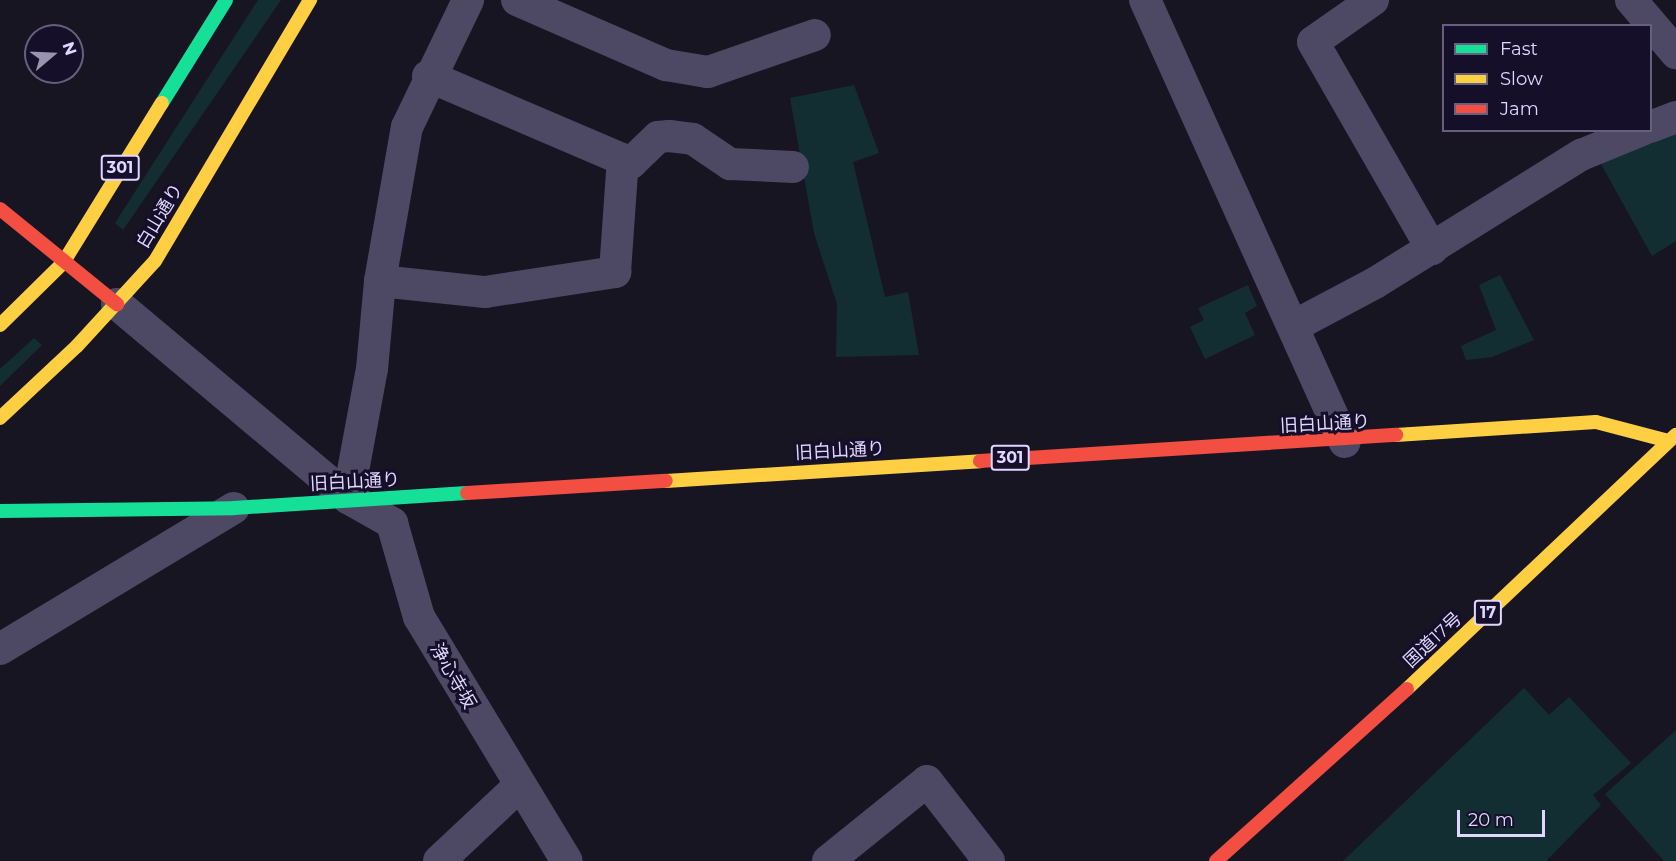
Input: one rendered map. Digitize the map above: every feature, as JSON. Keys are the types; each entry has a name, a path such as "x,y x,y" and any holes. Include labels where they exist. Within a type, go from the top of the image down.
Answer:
{"main road":[{"name":"301","path":"0,325 63,263 226,0"},
{"name":"白山通り","path":"0,418 117,304 155,261 310,0"},
{"path":"0,209 63,263 117,304"},
{"name":"旧白山通り","path":"0,511 234,508 348,498 1345,442 1596,422 1674,441"},
{"name":"国道17号","path":"1216,861 1438,661 1674,441"}],"street":[{"path":"348,498 372,369 380,281 407,127 428,76 468,0"},
{"path":"517,0 666,65 708,72 815,35"},
{"path":"1145,0 1345,442"},
{"path":"1373,0 1312,42 1432,249"},
{"path":"1631,0 1651,24"},
{"path":"1652,25 1676,54"},
{"path":"428,76 623,159 639,159 658,136 669,136 693,139 730,164 793,167"},
{"path":"1652,126 1676,117"},
{"path":"1294,326 1432,249 1581,155 1637,132"},
{"path":"380,281 485,292 615,272 623,159"},
{"name":"浄心寺坂","path":"117,304 348,498 392,523 418,617 518,787 567,861"},
{"path":"0,649 234,508"},
{"path":"828,861 927,781 989,861"},
{"path":"439,861 518,787"}],"green space":[{"path":"258,0 281,0 123,230 115,223"},
{"path":"854,85 879,153 853,162 885,297 908,292 919,355 836,357 837,304 814,233 790,98"},
{"path":"1676,130 1676,241 1652,256 1601,164"},
{"path":"1500,275 1534,340 1492,357 1466,360 1461,346 1496,330 1479,285"},
{"path":"1248,285 1257,306 1245,313 1255,335 1205,359 1190,327 1204,320 1198,308"},
{"path":"34,338 42,345 0,386 0,369"},
{"path":"1524,688 1549,715 1569,697 1631,763 1593,795 1601,805 1546,861 1343,861"},
{"path":"1676,730 1676,861 1664,861 1605,794"}],"traffic: fast":[{"path":"162,103 226,0"},
{"path":"0,511 234,508 467,493"}],"traffic: slow":[{"path":"0,418 77,346 155,261 310,0"},
{"path":"0,325 63,263 162,103"},
{"path":"1396,435 1596,422 1669,441"},
{"path":"1407,689 1676,435"},
{"path":"666,481 980,461"}],"traffic: jam":[{"path":"0,209 117,304"},
{"path":"980,461 1396,435"},
{"path":"467,493 666,481"},
{"path":"1216,861 1407,689"}]}
